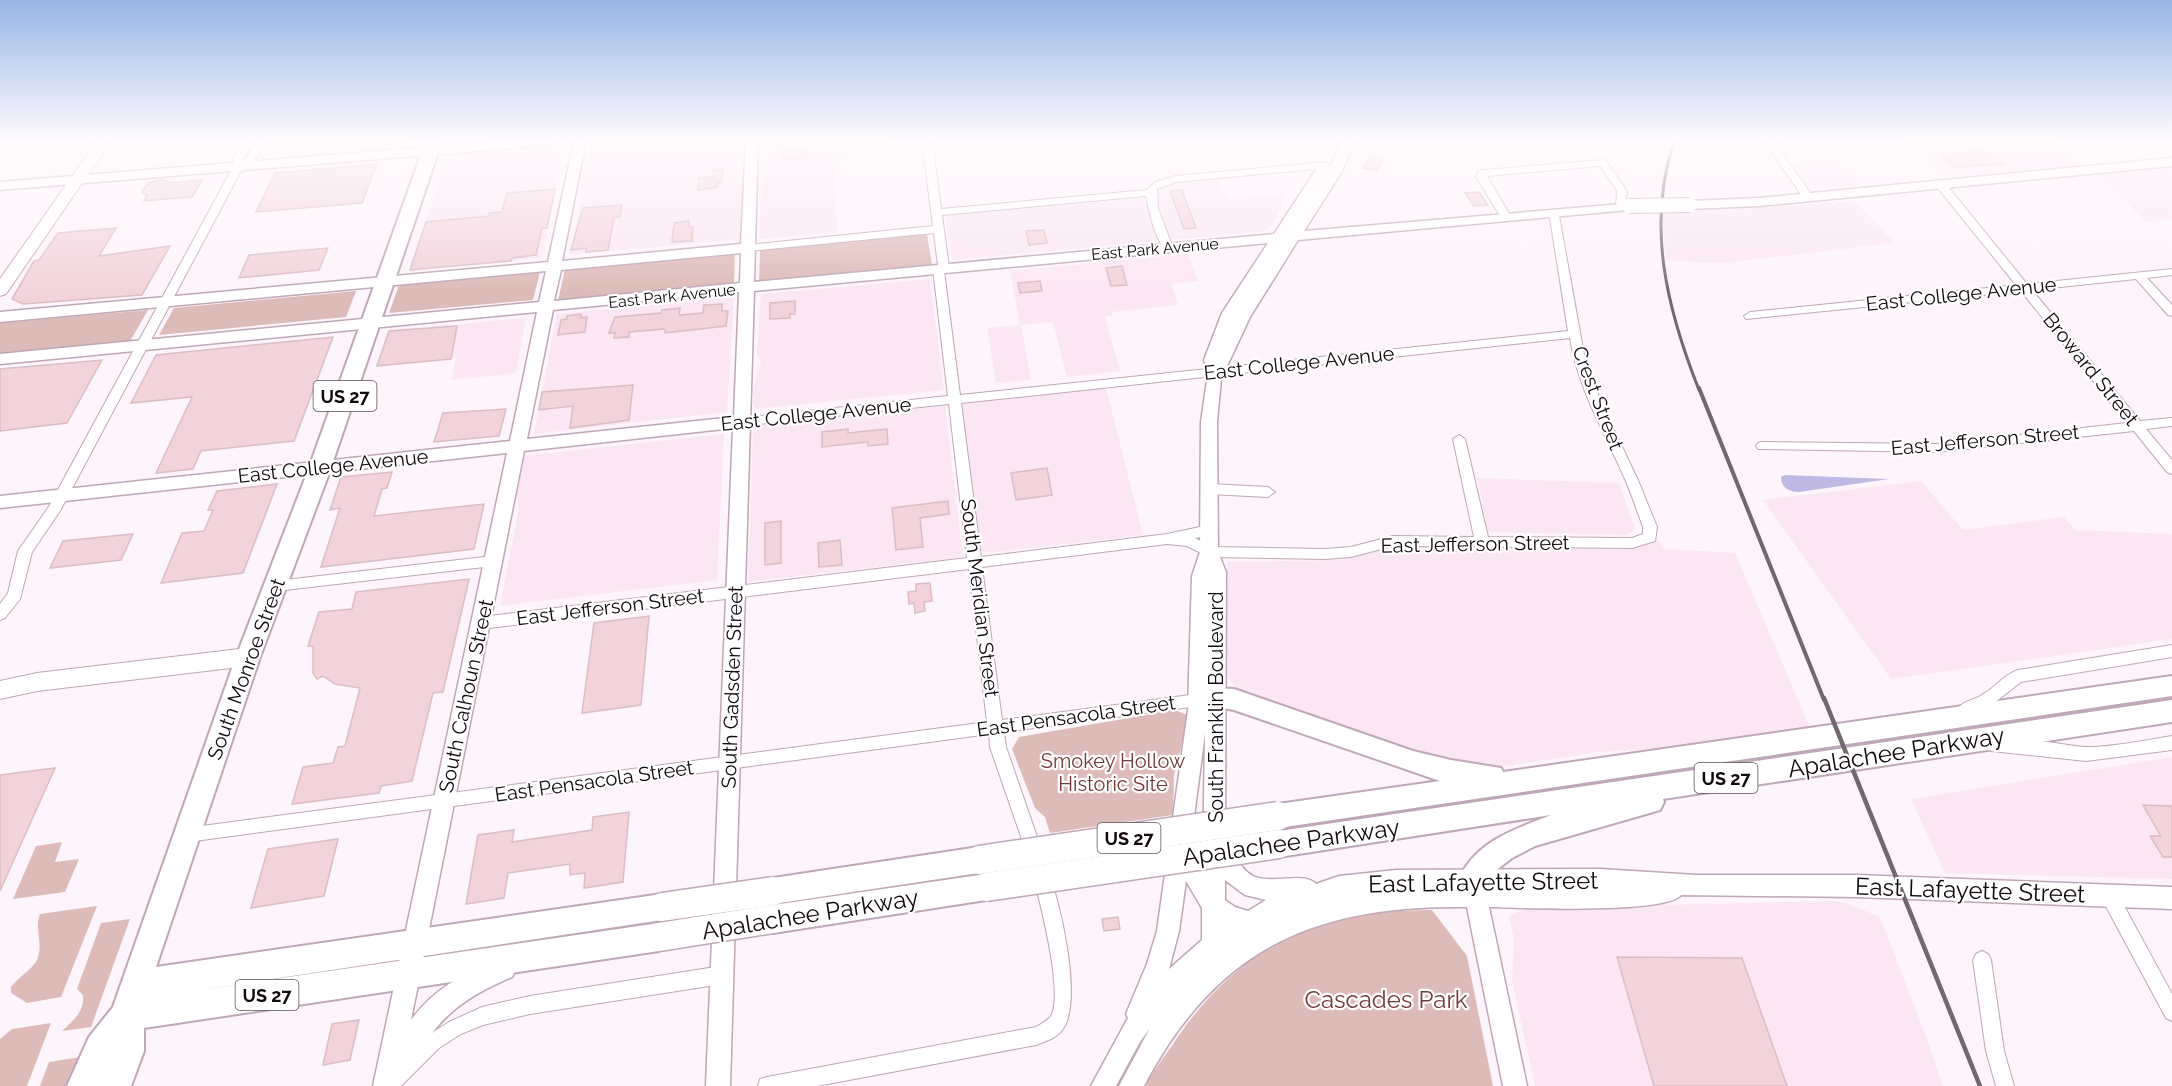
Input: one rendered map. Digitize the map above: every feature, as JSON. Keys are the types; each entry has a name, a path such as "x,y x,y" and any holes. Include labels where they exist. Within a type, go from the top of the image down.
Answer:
{"main road":[{"path":"0,291 69,192"},
{"name":"US 27","path":"370,324 416,192"},
{"name":"South Monroe Street","path":"83,1086 100,1048 125,1016 248,657 320,467 370,324"},
{"path":"4,687 248,657"},
{"name":"Apalachee Parkway","path":"125,1016 773,919 982,874 1278,816 2172,686"},
{"path":"1207,699 1234,700 1439,769 1488,776 1566,775"},
{"name":"Apalachee Parkway","path":"135,985 773,891 982,874 1279,844 2172,711"},
{"path":"1475,889 1478,869 1494,855 1538,834 1621,809 1797,767"},
{"name":"South Monroe Street","path":"116,1086 130,1043 130,1028 125,1016"}],"street":[{"path":"0,614 15,595 25,551 53,511 59,495 224,192"},
{"name":"South Calhoun Street","path":"386,1086 569,192"},
{"name":"South Gadsden Street","path":"718,1086 750,192"},
{"name":"South Meridian Street","path":"767,1086 1036,1036 1055,1026 1063,1010 1063,991 1049,903 1023,818 1000,755 954,399 933,192"},
{"name":"South Franklin Boulevard","path":"1213,972 1215,836 1201,576 1209,552 1209,407 1215,371 1212,360 1222,328 1307,192"},
{"name":"South Franklin Boulevard","path":"1215,371 1223,362 1242,317 1322,192"},
{"path":"1483,192 1502,217"},
{"path":"1488,192 1502,217"},
{"path":"1622,192 1625,206"},
{"path":"1804,192 1808,197"},
{"name":"East Park Avenue","path":"0,360 746,289 941,268 1554,212 1625,206 1690,205 1862,192"},
{"name":"Broward Street","path":"1947,192 2172,470"},
{"path":"936,212 1150,193 1168,248"},
{"name":"Crest Street","path":"1554,212 1579,360 1598,409 1632,480 1650,528 1650,537 1644,541"},
{"path":"0,317 939,230"},
{"name":"East College Avenue","path":"1750,316 2172,272"},
{"path":"2139,276 2172,312"},
{"name":"East College Avenue","path":"0,502 1574,334"},
{"name":"East Jefferson Street","path":"1762,446 1937,448 2172,422"},
{"path":"1459,439 1482,542"},
{"path":"1209,489 1268,492"},
{"name":"East Jefferson Street","path":"481,623 1167,539 1209,530"},
{"name":"East Jefferson Street","path":"1167,539 1192,542 1209,552 1324,554 1351,552 1393,541 1644,541"},
{"path":"276,586 494,561"},
{"path":"1878,729 1969,708 1994,696 2009,681 2018,676 2172,651"},
{"name":"South Franklin Boulevard","path":"1123,1045 1150,986 1167,938 1182,836 1207,699"},
{"name":"East Pensacola Street","path":"187,835 1207,699"},
{"path":"1896,753 2013,746 2095,754 2172,743"},
{"path":"1182,836 1194,879 1215,907 1232,917 1248,922 1298,920"},
{"path":"1215,836 1231,873 1249,886 1268,891 1339,887"},
{"name":"East Lafayette Street","path":"1103,1086 1123,1045 1173,981 1214,944 1248,922 1284,904 1339,887 1396,880 1475,889 1634,896 1696,886 1846,885 2172,898"},
{"path":"1475,889 1515,1086"},
{"name":"East Lafayette Street","path":"1131,1086 1166,1024 1213,972 1248,945 1298,920 1338,906 1475,889"},
{"path":"2109,895 2172,1012"},
{"path":"386,1086 417,1032 442,1001 475,981 554,952"},
{"path":"1982,960 1995,1051 2005,1086"},
{"path":"386,1086 439,1037 462,1024 491,1013 722,975"}],"shaded area":[{"path":"436,192 555,192 542,258 409,270"},
{"path":"582,192 743,192 743,239 570,255"},
{"path":"761,192 836,192 837,232 759,239"},
{"path":"1224,192 1227,198 1288,193 1272,225 1265,231 1171,240 1156,193"},
{"path":"2116,192 2172,192 2172,219 2146,222"},
{"path":"1139,198 1143,200 1157,241 952,260 945,217 948,215"},
{"path":"1854,201 1895,243 1724,263 1666,261 1662,211 1726,210"},
{"path":"1188,254 1198,281 1171,284 1178,305 1112,312 1112,316 1105,317 1120,371 1067,377 1053,322 1021,325 1031,380 996,383 987,328 1020,325 1010,271"},
{"path":"930,279 944,390 754,409 753,389 761,362 757,353 761,294"},
{"path":"734,297 727,412 534,434 557,314"},
{"path":"526,318 516,373 451,380 456,358 376,367 391,330"},
{"path":"1106,388 1143,535 987,553 982,551 960,404"},
{"path":"945,406 963,557 748,582 753,430 762,425"},
{"path":"724,434 717,580 500,606 519,508 515,482 520,456"},
{"path":"1785,475 1889,479 1799,492 1784,487 1781,477"},
{"path":"1477,478 1619,483 1635,529 1627,535 1488,532"},
{"path":"1921,481 1963,530 2064,517 2075,530 2172,534 2172,639 1891,679 1763,500"},
{"path":"1656,538 1666,549 1735,553 1810,728 1687,746 1600,752 1505,766 1476,766 1442,761 1243,692 1237,689 1228,677 1227,562 1339,560 1396,547 1629,549 1641,547"},
{"path":"2172,757 2172,879 1945,873 1911,799"},
{"path":"1833,901 1846,903 1880,917 1943,1086 1535,1086 1512,980 1514,938 1509,916 1525,908"}],"green space":[{"path":"927,234 932,265 759,282 760,250"},
{"path":"735,251 734,284 558,301 565,269"},
{"path":"540,272 533,300 389,313 399,285"},
{"path":"356,291 346,317 159,335 174,308"},
{"path":"148,310 129,343 0,355 0,323"},
{"path":"2172,694 2172,703 1279,835 1279,824"},
{"name":"Smokey Hollow Historic Site","path":"1175,710 1187,715 1188,722 1174,775 1173,815 1050,833 1045,817 1035,808 1012,749 1019,737"},
{"path":"62,842 55,862 79,859 65,892 13,899 36,846"},
{"path":"97,906 61,997 27,1003 11,993 11,987 37,960 40,948 38,920 40,914"},
{"name":"Cascades Park","path":"1432,910 1467,956 1493,1086 1146,1086 1157,1066 1203,1005 1240,968 1261,953 1283,940 1332,920 1369,913"},
{"path":"130,919 91,1027 62,1031 82,1006 83,995 77,989 101,923"},
{"path":"51,1023 27,1086 0,1086 0,1039 12,1029"},
{"path":"81,1057 70,1086 40,1086 49,1062"}],"building":[{"path":"142,192 195,192 192,197 144,201 147,196"},
{"path":"266,192 366,192 362,203 256,212"},
{"path":"554,192 547,228 542,228 536,255 512,258 511,261 410,270 426,222 489,216 490,213 502,212 507,193"},
{"path":"1170,192 1183,192 1196,228 1184,229"},
{"path":"1479,192 1488,205 1474,206 1465,193"},
{"path":"622,205 620,217 614,217 608,250 586,252 586,248 571,250 583,208"},
{"path":"689,221 689,227 693,227 692,241 672,242 674,223"},
{"path":"116,228 99,256 170,246 142,295 23,304 12,299 34,261 39,260 58,233"},
{"path":"1044,230 1047,243 1029,245 1026,231"},
{"path":"328,248 319,270 239,278 249,255"},
{"path":"1122,266 1127,285 1111,286 1106,268"},
{"path":"1040,281 1042,291 1020,293 1018,283"},
{"path":"795,301 795,314 790,314 790,318 770,319 770,303"},
{"path":"722,304 722,311 728,311 726,326 665,333 665,329 629,332 629,337 614,338 615,333 609,333 615,317 661,313 662,310 680,308 679,315 703,313 704,305"},
{"path":"581,314 581,318 587,317 585,332 558,335 561,320 567,319 567,316"},
{"path":"457,326 451,359 377,366 389,331"},
{"path":"333,337 294,441 201,451 193,469 156,473 192,397 131,403 156,355"},
{"path":"102,360 67,423 0,431 0,369"},
{"path":"633,385 629,420 570,428 573,406 539,410 542,392"},
{"path":"506,409 499,436 434,442 443,413"},
{"path":"848,429 848,433 887,429 888,444 868,446 868,442 822,447 822,432"},
{"path":"1047,468 1052,495 1016,500 1011,473"},
{"path":"392,472 387,488 382,489 374,516 484,504 474,549 321,567 340,508 330,510 341,477"},
{"path":"277,484 243,573 161,583 182,533 204,531 213,510 208,510 217,491"},
{"path":"948,501 949,514 920,518 923,547 896,550 892,508"},
{"path":"781,521 781,563 765,565 765,523"},
{"path":"133,534 121,560 50,568 63,541"},
{"path":"840,540 842,565 819,567 818,543"},
{"path":"469,579 443,692 433,693 412,781 381,786 379,793 292,804 303,767 333,763 338,747 345,746 360,688 335,684 323,676 317,679 313,673 313,646 308,646 319,612 352,609 356,592"},
{"path":"930,583 932,601 924,602 925,611 915,613 914,603 909,604 908,592 916,591 916,584"},
{"path":"649,616 641,705 582,713 594,623"},
{"path":"55,768 0,891 0,775"},
{"path":"2143,805 2172,806 2172,857 2163,857 2150,836 2161,836"},
{"path":"629,812 623,882 584,888 585,873 570,875 570,864 508,873 504,898 466,904 478,835 514,830 512,842 592,830 593,817"},
{"path":"338,839 324,896 251,908 268,849"},
{"path":"1118,917 1120,929 1104,931 1102,919"},
{"path":"1617,957 1742,958 1787,1086 1654,1086"},
{"path":"359,1020 350,1060 323,1065 332,1024"}],"railway":[{"path":"1664,192 1661,236 1664,267 1678,329 1699,390"},
{"path":"1699,388 1824,700"},
{"path":"1824,698 1980,1086"}]}
